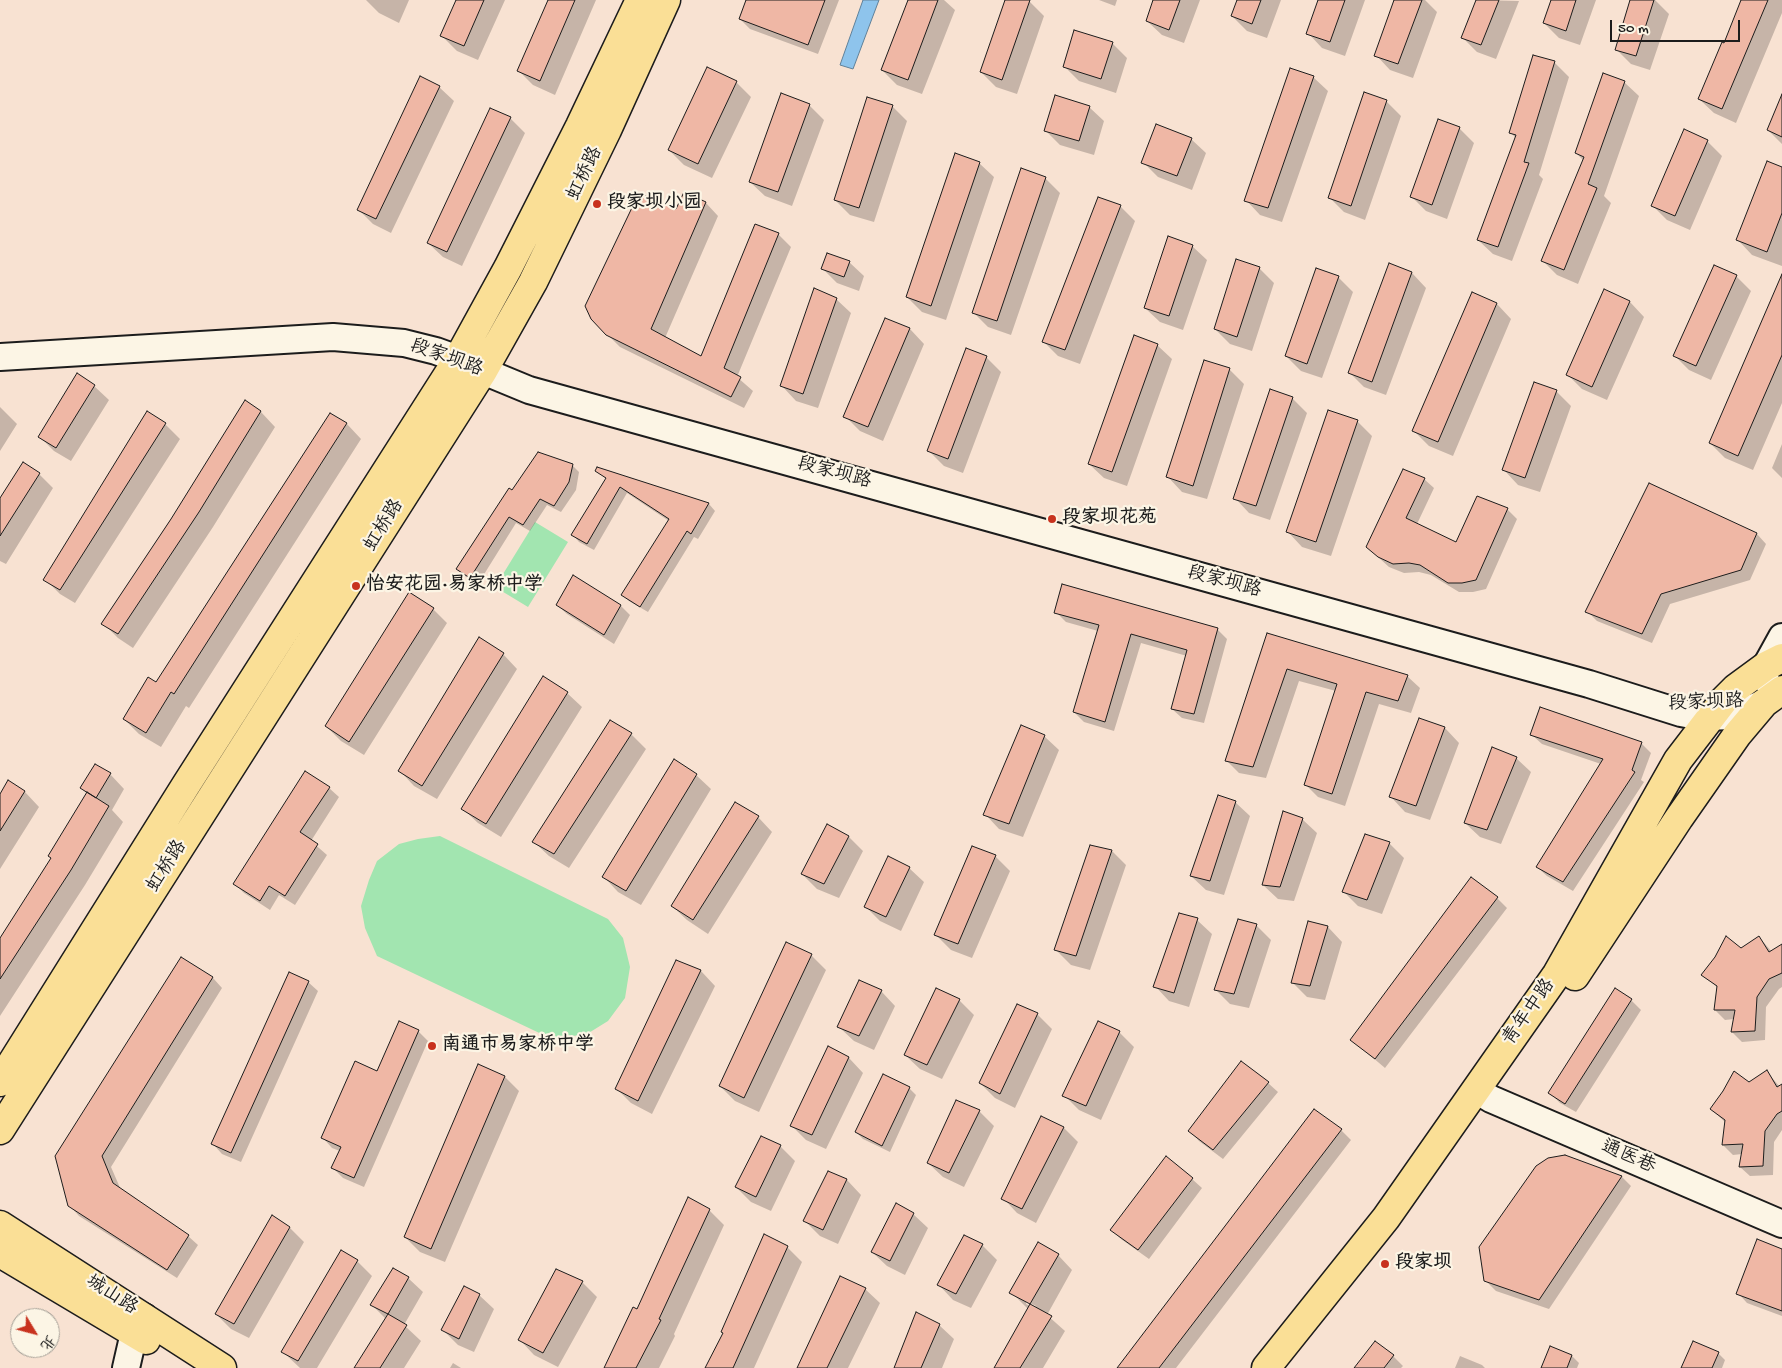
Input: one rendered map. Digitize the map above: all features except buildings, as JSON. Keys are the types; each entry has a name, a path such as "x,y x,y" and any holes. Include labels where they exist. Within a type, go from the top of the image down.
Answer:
{"main road":[{"name":"虹桥路","path":"0,1082 186,785 458,359 508,268 580,126 640,0"},
{"name":"虹桥路","path":"0,1130 483,371 538,273 607,130 666,0"},
{"name":"青年中路","path":"1288,1368 1377,1258 1483,1095 1557,974 1678,760 1730,694 1777,662"},
{"name":"青年中路","path":"1266,1368 1483,1095 1624,904 1737,735 1773,696"},
{"name":"城山路","path":"0,1225 139,1325 193,1368"},
{"name":"城山路","path":"0,1253 222,1368"}],"street":[{"name":"段家坝路","path":"0,357 333,337 404,343 458,359 529,390 1589,684 1681,713 1702,717 1732,716 1773,696"},
{"path":"1773,696 1782,636"},
{"name":"段家坝路","path":"1657,705 1689,708 1730,694 1773,696"},
{"name":"通医巷","path":"1483,1095 1782,1224"},
{"path":"126,1368 139,1325"}],"green space":[{"path":"535,522 568,542 528,607 495,587"},
{"path":"440,836 608,919 623,938 630,967 625,998 608,1021 587,1034 552,1039 377,956 365,928 361,906 377,861 399,844"}],"water":[{"path":"863,0 879,0 853,69 840,65"}],"place":[{"name":"段家坝小园","path":"597,204"},
{"name":"段家坝花苑","path":"1052,519"},
{"name":"怡安花园·易家桥中学","path":"356,586"},
{"name":"南通市易家桥中学","path":"432,1046"},
{"name":"段家坝","path":"1385,1264"}]}
